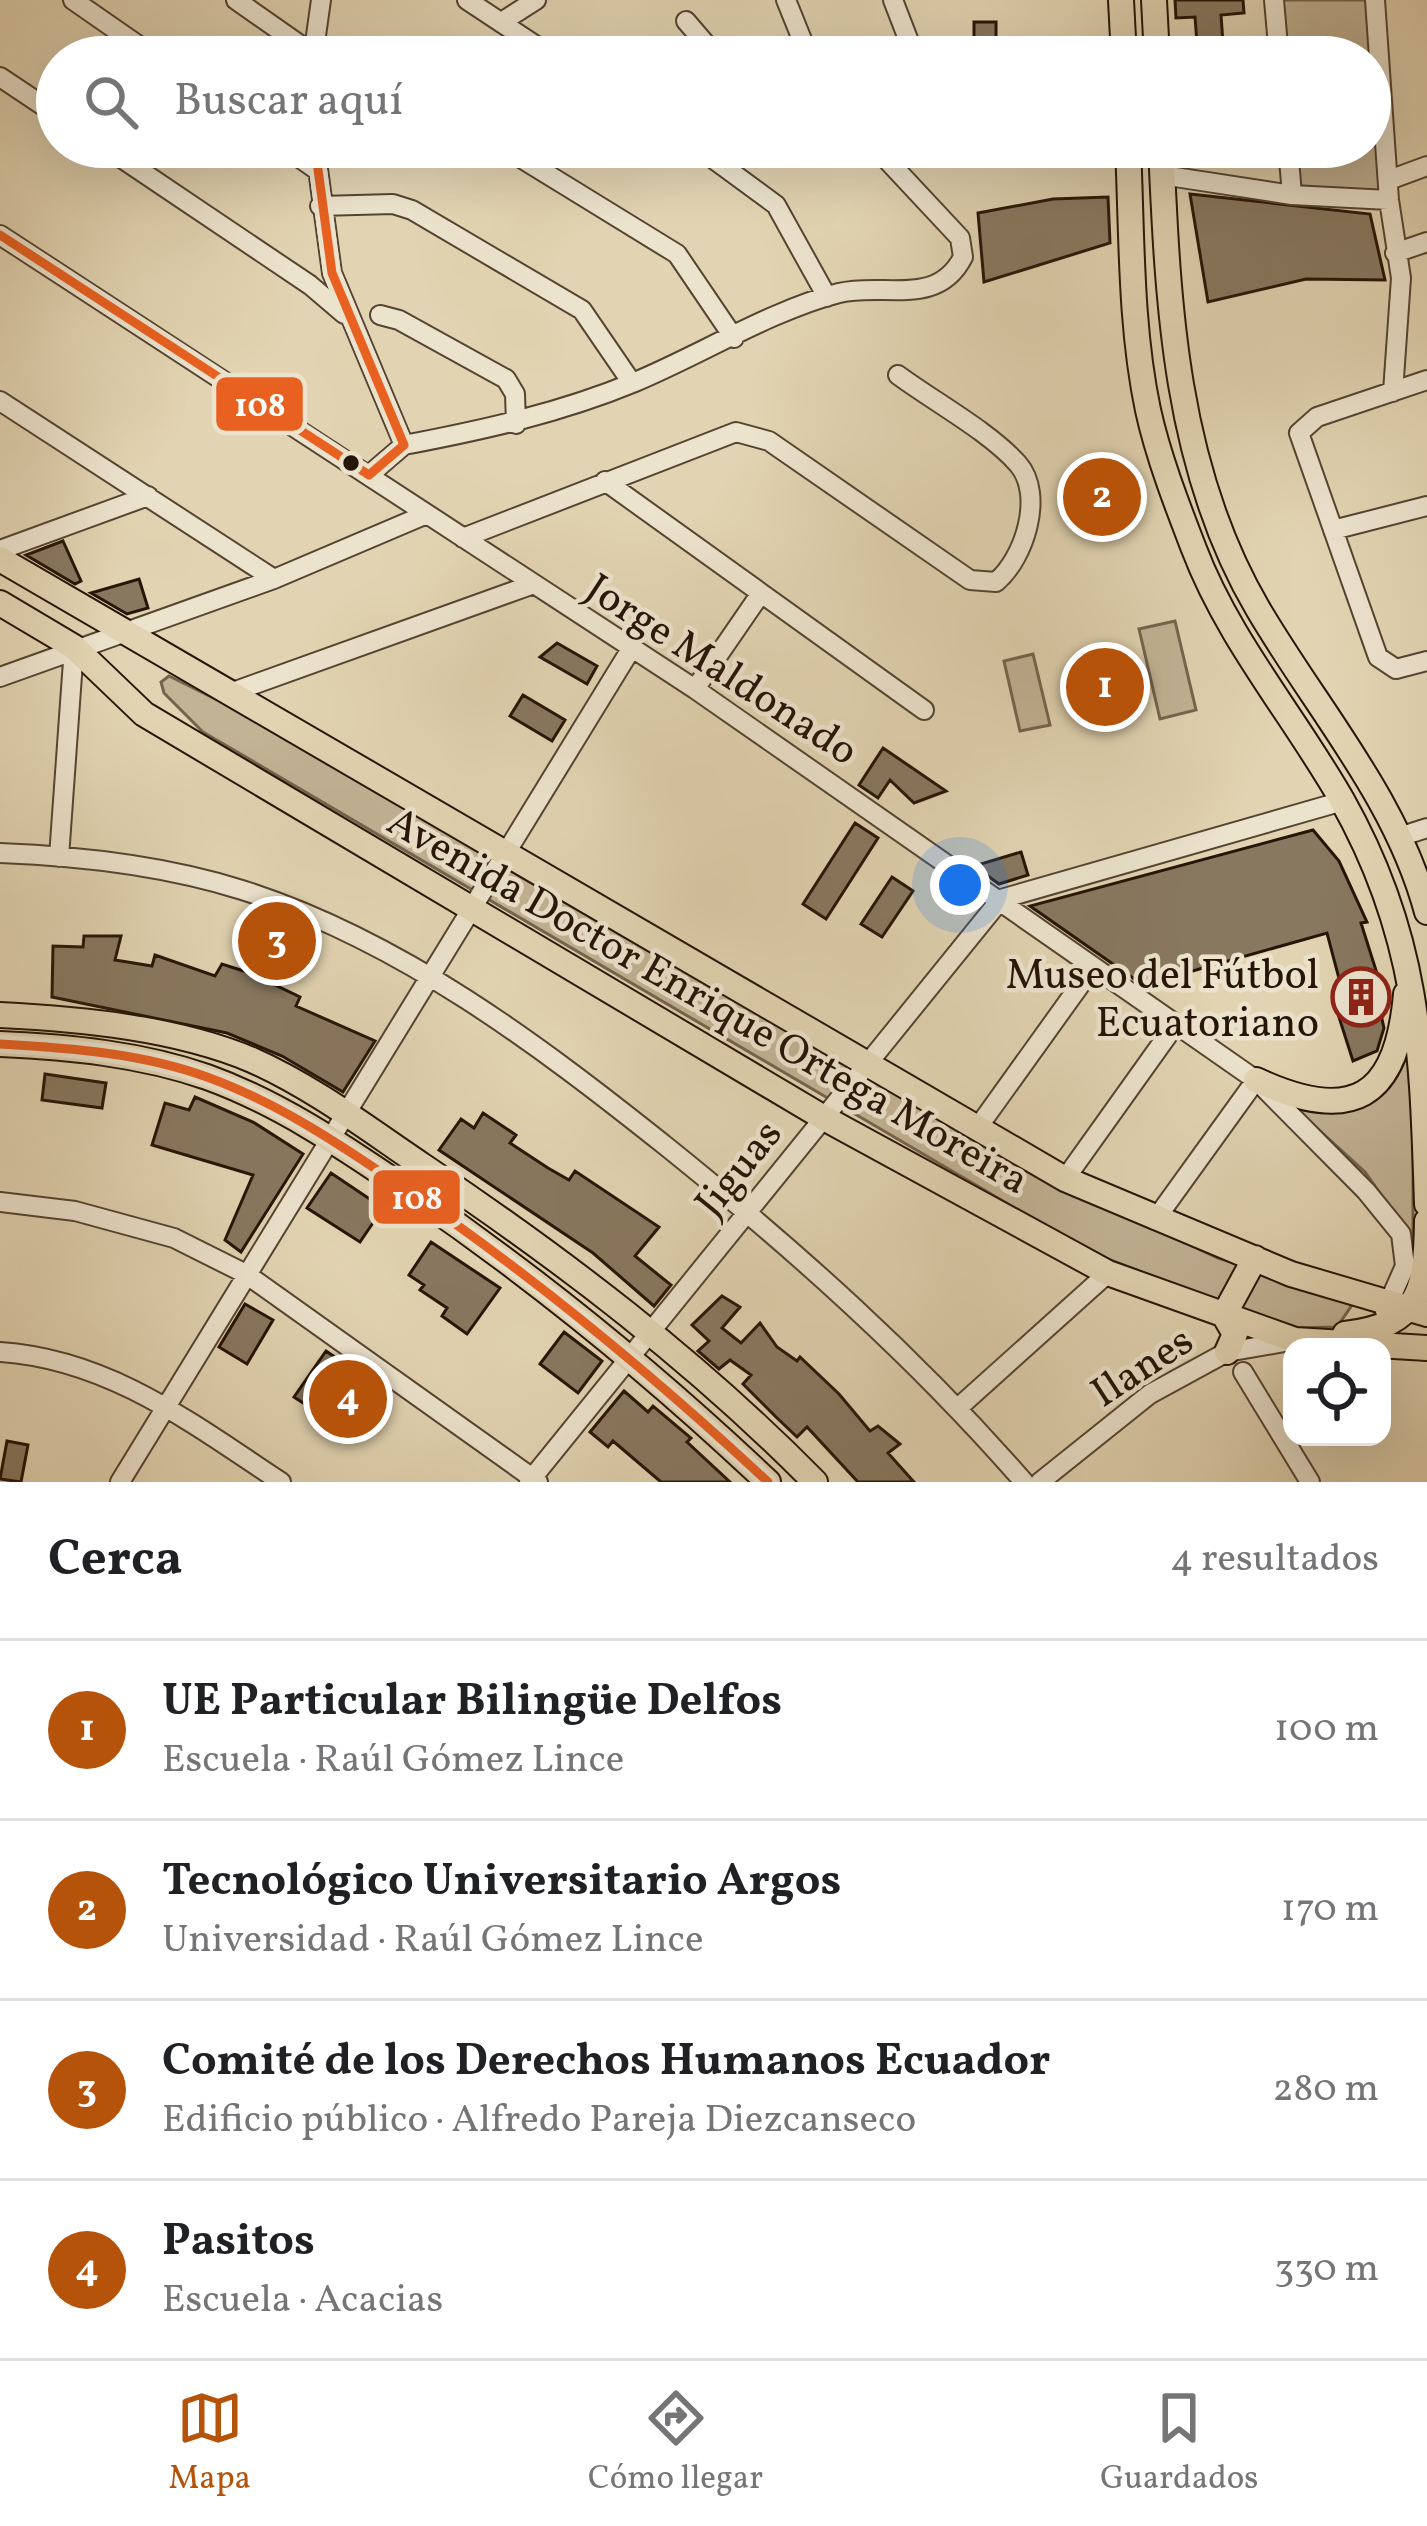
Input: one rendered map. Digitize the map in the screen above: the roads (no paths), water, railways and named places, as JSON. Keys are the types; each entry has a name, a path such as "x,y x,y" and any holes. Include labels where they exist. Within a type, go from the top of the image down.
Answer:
{"main road":[{"path":"1121,0 1123,36"},
{"path":"1154,0 1156,36"},
{"path":"1129,168 1136,317 1148,412 1195,553 1227,615 1342,801 1382,882 1409,962 1422,1038 1427,1204"},
{"path":"1162,168 1169,314 1181,406 1225,536 1256,605 1402,836 1427,912"},
{"name":"Avenida Doctor Enrique Ortega Moreira","path":"0,560 1065,1179 1417,1326"},
{"name":"Avenida Doctor Enrique Ortega Moreira","path":"0,603 74,647 145,714 824,1118 1108,1274 1289,1338"},
{"path":"1256,1080 1291,1096 1317,1100 1343,1099 1374,1085 1395,1062 1401,1043 1409,962"},
{"path":"0,1015 191,1040 252,1060 344,1111 504,1220 651,1331 815,1482"},
{"path":"38,1046 40,1017"},
{"path":"0,1044 164,1064 227,1085 329,1136 487,1244 631,1354 768,1482 790,1457"},
{"path":"487,1244 504,1220"},
{"path":"1417,1326 1427,1221"},
{"path":"1235,1362 1235,1334 1224,1315 1255,1258"},
{"path":"1381,1338 1399,1322 1417,1326"},
{"path":"1381,1338 1417,1326"}],"street":[{"path":"73,0 124,36"},
{"path":"236,0 286,36"},
{"path":"316,36 321,0"},
{"path":"467,0 524,36"},
{"path":"503,21 536,0"},
{"path":"786,0 801,36"},
{"path":"893,0 907,36"},
{"path":"1274,0 1278,36"},
{"path":"1375,0 1378,36"},
{"path":"686,21 699,36"},
{"path":"0,76 36,101"},
{"path":"1162,176 1292,195 1389,190 1427,166"},
{"path":"136,168 310,285 352,321"},
{"path":"314,168 332,273 404,446"},
{"path":"536,168 677,254 734,338"},
{"path":"728,168 776,206 827,297"},
{"path":"369,475 404,446 516,424 632,383 827,297 933,288 956,272 963,257 960,238 895,168"},
{"path":"1290,168 1292,195"},
{"path":"1387,168 1401,294 1393,392"},
{"path":"320,206 393,204 412,210 582,310 632,383"},
{"name":"Jorge Maldonado","path":"0,235 695,689 1256,1080 1366,1191 1401,1234 1417,1326"},
{"path":"1395,253 1427,242"},
{"path":"380,315 399,320 506,379 515,394 516,424"},
{"path":"463,538 725,434 747,433 769,441 873,509 970,580 996,582 1025,538 1024,475 1008,456 898,376"},
{"path":"1427,380 1300,427 1385,665 1396,669 1427,661"},
{"path":"0,401 274,579"},
{"path":"604,481 923,710"},
{"path":"0,550 148,496"},
{"path":"1333,530 1427,506"},
{"path":"0,677 274,579 427,514"},
{"path":"230,693 531,585"},
{"path":"695,689 761,593"},
{"path":"59,857 74,647"},
{"path":"120,1482 632,649"},
{"path":"1001,898 1342,801"},
{"path":"1402,836 1427,828"},
{"path":"0,854 59,857 243,890 343,931 430,977 597,1091 747,1211 959,1407 1024,1482"},
{"name":"Jiguas","path":"533,1480 1001,898"},
{"path":"976,1130 1093,967"},
{"path":"1065,1179 1175,1025"},
{"path":"1155,1220 1256,1080"},
{"path":"0,1202 75,1211 174,1238 246,1274 533,1480"},
{"path":"959,1407 1108,1274"},
{"name":"Ilanes","path":"1040,1482 1150,1394 1283,1344"},
{"path":"0,1352 74,1364 117,1379 281,1482"},
{"path":"1235,1362 1310,1482"}],"place":[{"name":"Tecnológico Universitario Argos","path":"1102,497"},
{"name":"UE Particular Bilingüe Delfos","path":"1105,687"},
{"name":"Comité de los Derechos Humanos Ecuador","path":"277,941"},
{"name":"Museo del Fútbol Ecuatoriano","path":"1361,997"},
{"name":"Pasitos","path":"348,1399"}]}
